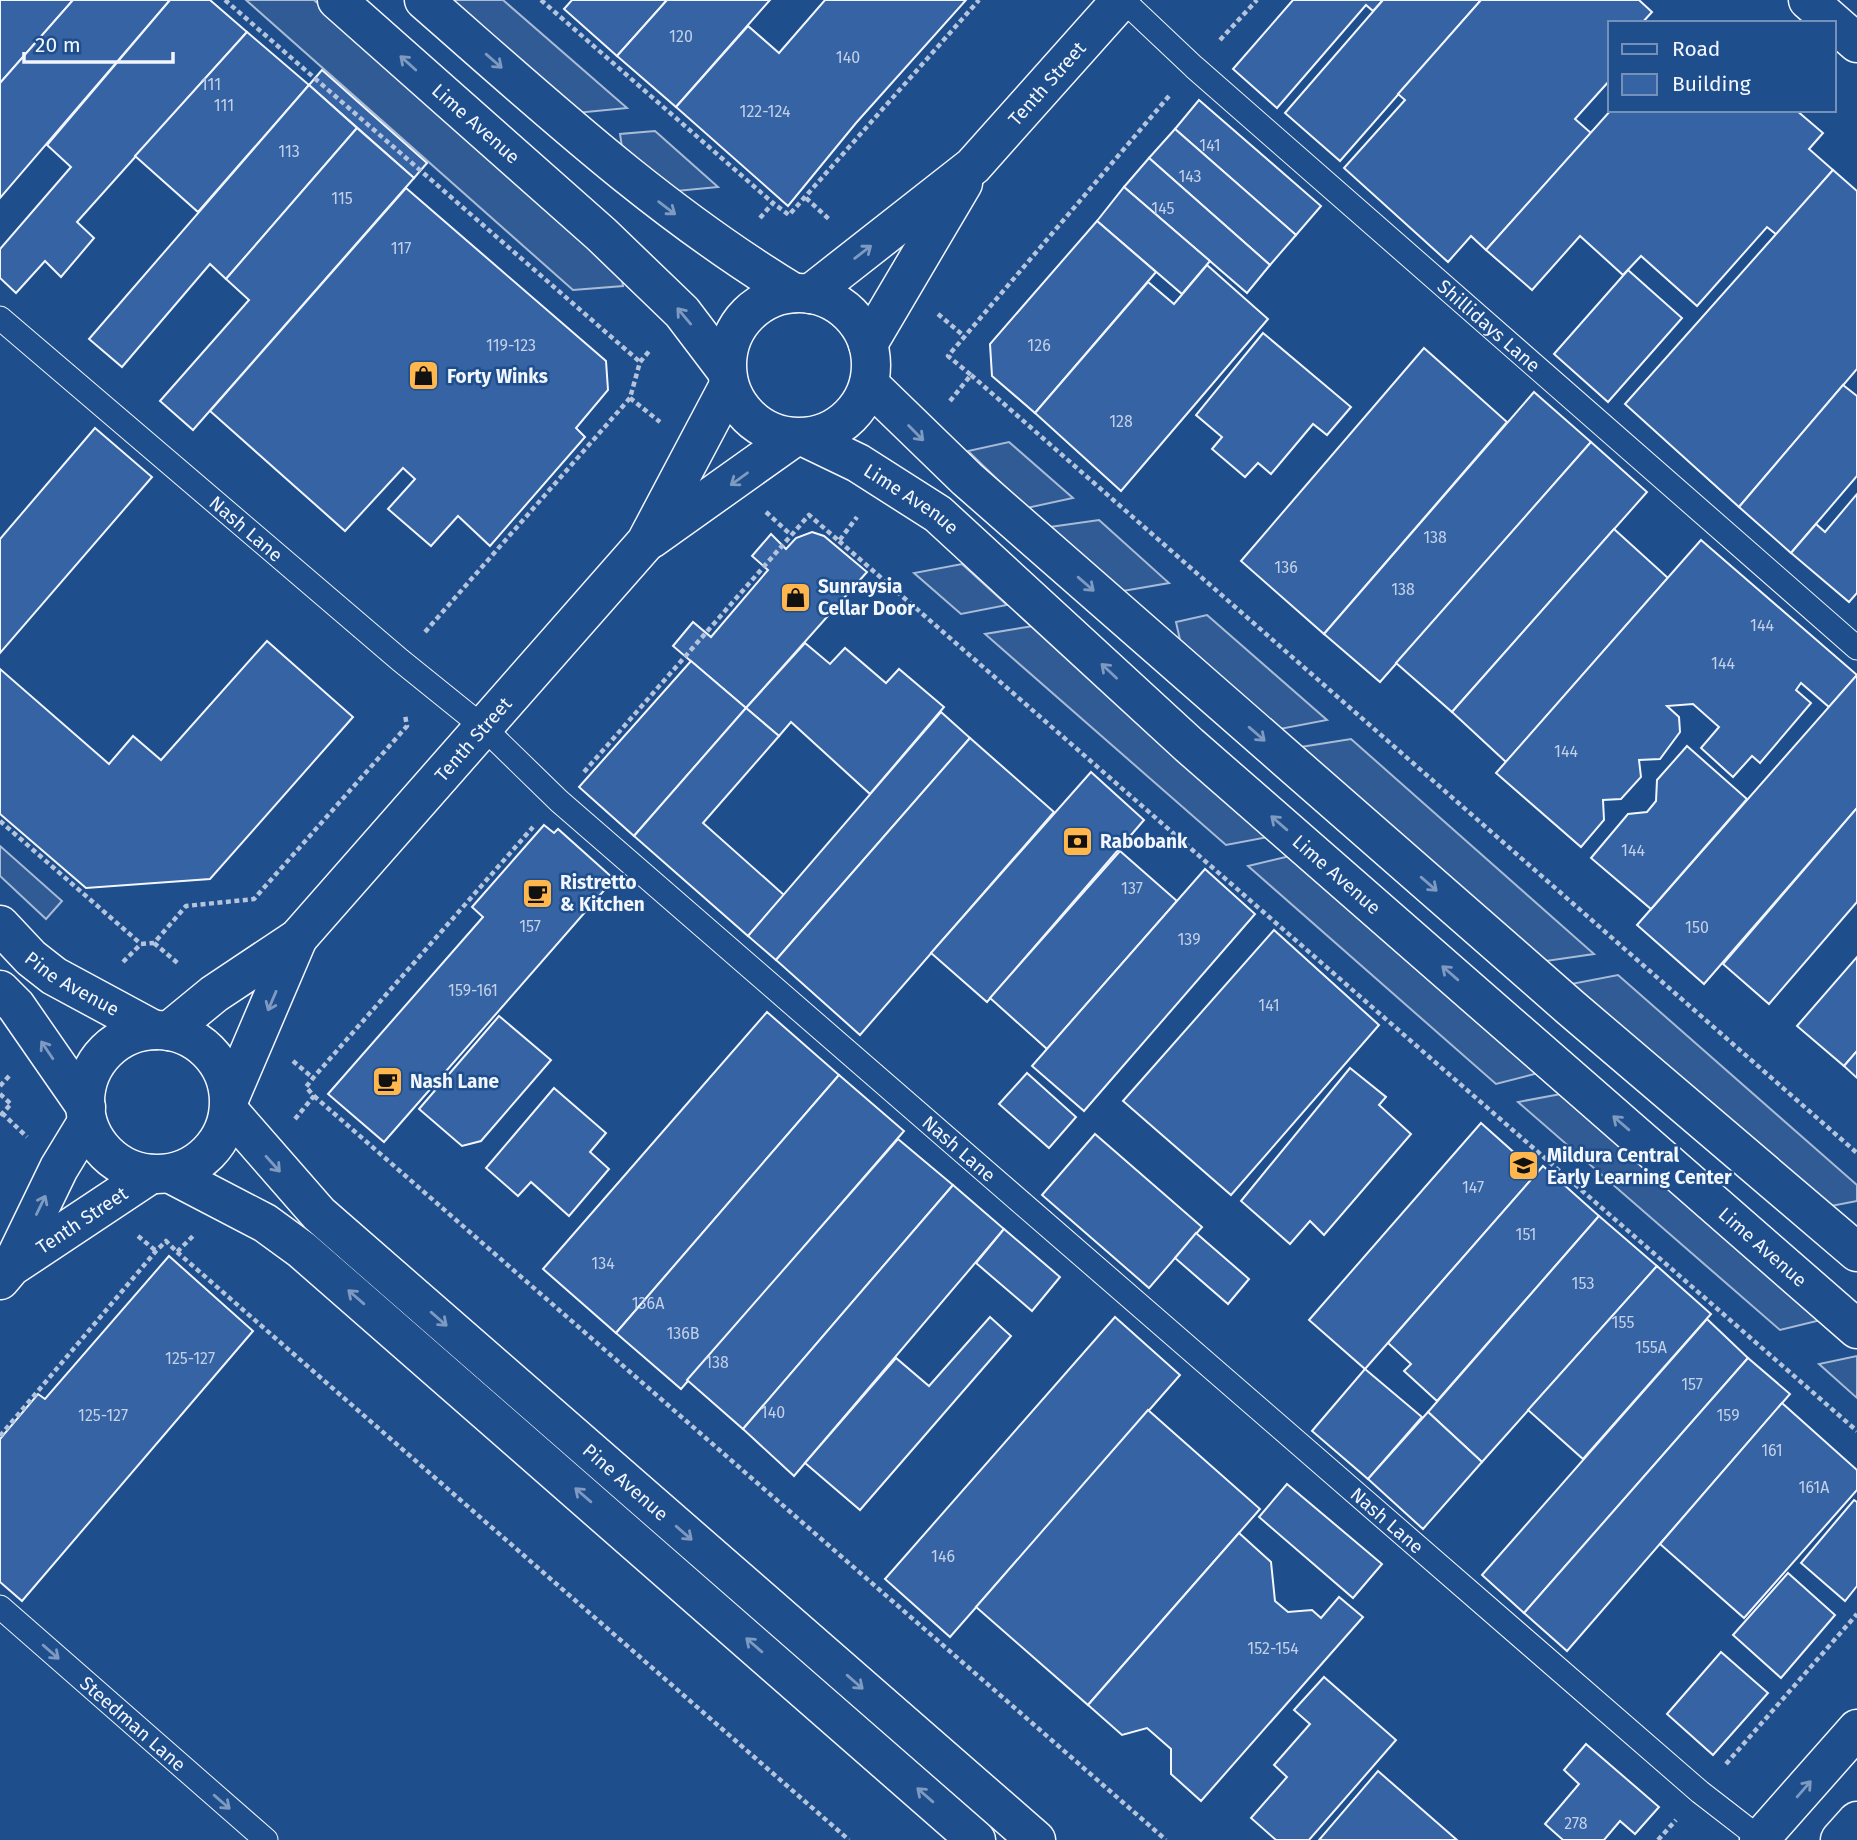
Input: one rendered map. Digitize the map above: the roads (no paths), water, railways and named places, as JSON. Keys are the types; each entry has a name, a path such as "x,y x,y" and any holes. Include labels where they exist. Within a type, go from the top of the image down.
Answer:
{"street":[{"name":"Lime Avenue","path":"337,0 601,234 682,312 728,377"},
{"path":"424,0 627,178 729,254 802,293 829,299 845,310 859,325 868,344 869,384 860,404 846,421 827,433 799,438 771,433 752,422 738,405 728,377 729,347 737,326 753,309 772,298 802,293"},
{"name":"Tenth Street","path":"868,344 973,166 1122,0"},
{"path":"1808,0 1832,21"},
{"path":"1836,25 1857,43"},
{"name":"Tenth Street","path":"802,293 973,166"},
{"name":"Tenth Street","path":"646,542 728,377"},
{"path":"869,384 920,437 1571,1008 1857,1252"},
{"name":"Lime Avenue","path":"799,438 884,478 937,514 1189,745 1857,1329"},
{"name":"Tenth Street","path":"161,1030 298,938 646,542 799,438"},
{"name":"Pine Avenue","path":"0,925 31,958 54,976 161,1030"},
{"name":"Tenth Street","path":"229,1104 298,938"},
{"path":"0,990 16,1006 87,1114 97,1142 111,1158 130,1169 161,1174 192,1166 211,1152 222,1133 229,1104 224,1074 211,1053 192,1039 161,1030 131,1035 112,1046 97,1063 87,1084 87,1114"},
{"name":"Pine Avenue","path":"229,1104 265,1156 319,1214 1036,1840"},
{"name":"Tenth Street","path":"6,1273 87,1114"},
{"name":"Tenth Street","path":"6,1273 161,1174"},
{"name":"Pine Avenue","path":"161,1174 265,1223 302,1250 976,1840"},
{"path":"1761,1840 1857,1729"},
{"path":"1840,1840 1857,1821"}],"lane":[{"name":"Shillidays Lane","path":"1122,0 1194,67 1857,648"},
{"name":"Nash Lane","path":"0,318 400,660 483,727 558,801 1700,1792 1761,1840"},
{"name":"Steedman Lane","path":"0,1607 266,1840"}],"place":[{"name":"Forty Winks","path":"424,376"},
{"name":"Sunraysia Cellar Door","path":"795,597"},
{"name":"Rabobank","path":"1077,841"},
{"name":"Ristretto & Kitchen","path":"537,893"},
{"name":"Nash Lane","path":"387,1081"},
{"name":"Mildura Central Early Learning Center","path":"1524,1166"}]}
